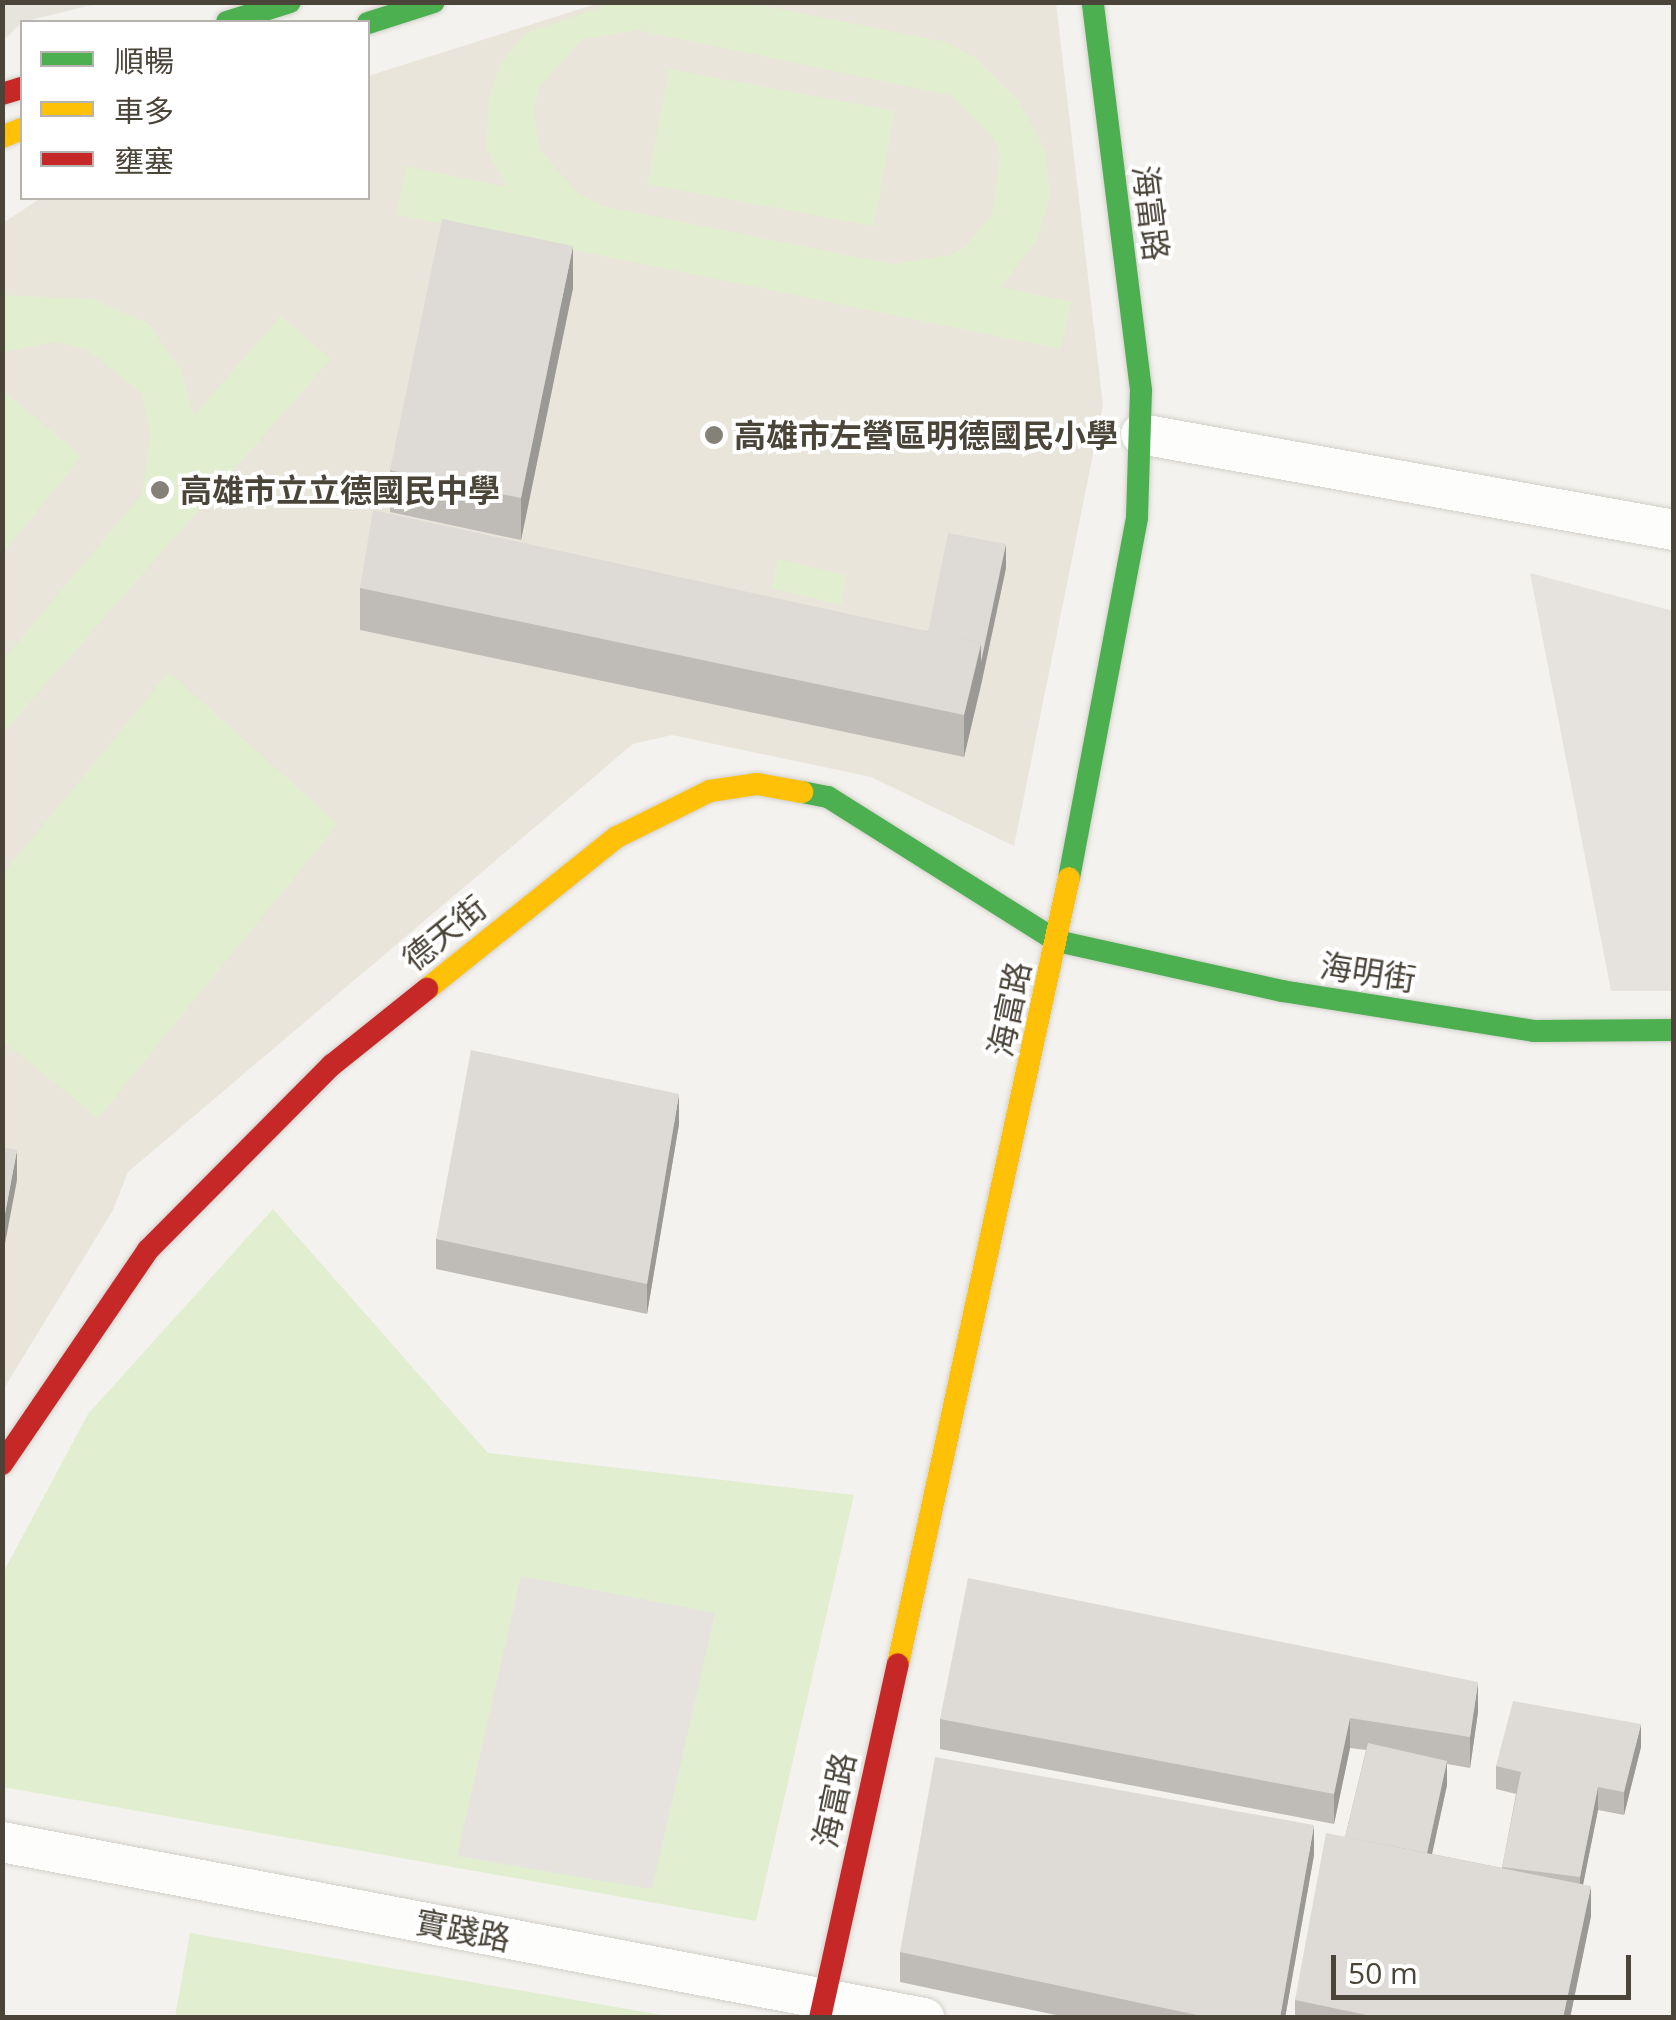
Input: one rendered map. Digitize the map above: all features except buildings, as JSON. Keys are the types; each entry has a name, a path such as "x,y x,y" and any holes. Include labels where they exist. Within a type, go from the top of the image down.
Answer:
{"street":[{"path":"233,20 290,2"},
{"path":"370,22 434,2"},
{"name":"海富路","path":"822,2008 1058,941 1137,517 1141,434 1093,2"},
{"path":"1141,434 1674,530"},
{"name":"德天街","path":"2,1464 148,1250 332,1065 617,837 662,813 710,790 794,786 828,797 1058,941"},
{"name":"海明街","path":"1058,941 1282,992 1534,1031 1674,1030"},
{"name":"實踐路","path":"2,1842 822,2008 924,2018"}],"shaded area":[{"path":"3,2 100,2 20,20 3,41"},
{"name":"高雄市左營區明德國民小學","path":"599,3 1056,3 1103,405 1014,846 871,777 672,735 633,744 128,1172 113,1210 3,1390 3,223 38,200 370,200 370,75"},
{"path":"1530,573 1673,611 1673,991 1611,991"},
{"path":"521,1576 715,1613 652,1889 457,1856"}],"green space":[{"path":"614,3 751,3 946,42 974,57 1018,100 1046,152 1050,196 1038,238 1001,287 1072,302 1061,349 396,214 406,166 507,187 486,148 489,97 500,65 525,33","holes":["637,30 950,95 994,139 1000,157 992,214 967,245 951,255 892,264 603,206 579,194 539,149 534,107 541,86 581,40"]},
{"path":"669,69 895,111 874,226 647,184"},
{"path":"3,295 92,299 148,323 182,372 194,415 281,316 331,359 3,733 3,660 142,494 150,434 142,394 87,349 54,342 3,352"},
{"path":"2,391 82,456 3,553"},
{"path":"778,559 846,575 842,605 771,588"},
{"path":"169,672 338,824 98,1118 3,1041 3,874"},
{"path":"273,1209 488,1453 854,1495 756,1921 3,1787 3,1573 88,1414"},
{"path":"190,1933 673,2017 175,2017"}],"traffic: fast":[{"path":"233,20 290,2"},
{"path":"370,22 434,2"},
{"path":"1069,878 1137,517 1141,390 1093,2"},
{"path":"802,792 828,797 1057,941 1282,991 1534,1031 1674,1030"}],"traffic: slow":[{"path":"2,137 20,130"},
{"path":"427,989 617,837 710,791 757,784 802,792"},
{"path":"898,1664 1069,878"}],"traffic: jam":[{"path":"2,94 20,89"},
{"path":"2,1464 148,1250 332,1065 427,989"},
{"path":"820,2018 898,1664"}],"place":[{"name":"高雄市左營區明德國民小學","path":"714,435"},
{"name":"高雄市立立德國民中學","path":"160,490"}]}
